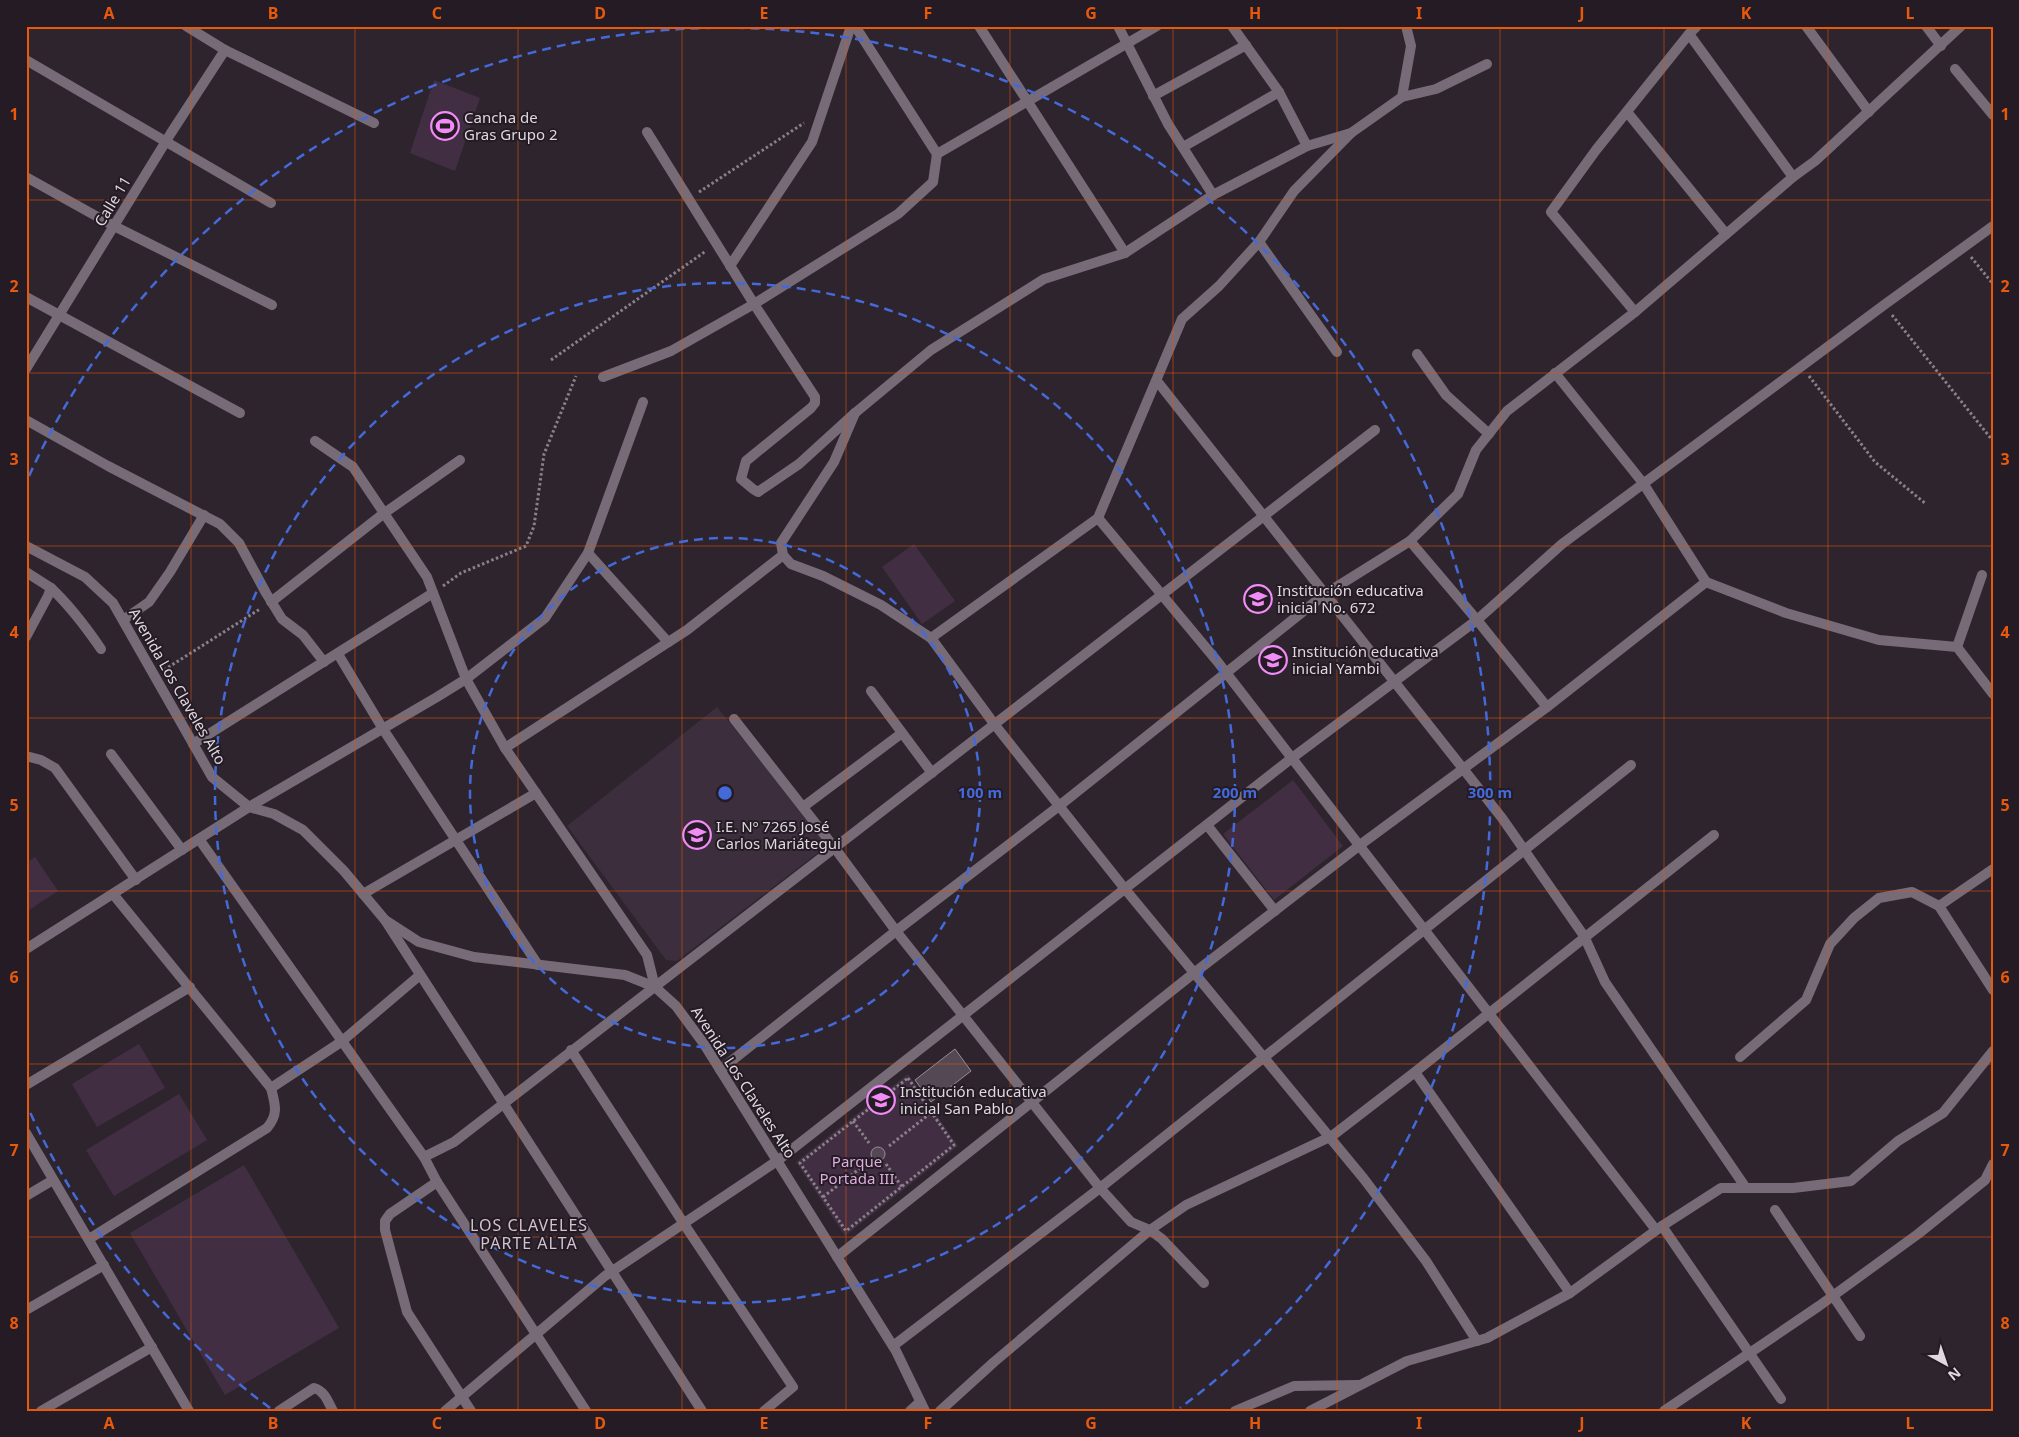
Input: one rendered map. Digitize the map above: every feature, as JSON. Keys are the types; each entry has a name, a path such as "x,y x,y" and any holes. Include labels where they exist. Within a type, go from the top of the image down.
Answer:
{"street":[{"path":"186,26 225,50 374,123"},
{"path":"730,266 812,142 853,26"},
{"path":"603,377 671,351 754,304 898,214 933,182 937,154 853,26"},
{"path":"979,26 1125,253"},
{"path":"1118,26 1153,96 1182,147 1214,195"},
{"path":"937,154 1156,26"},
{"path":"1232,26 1279,92 1307,146"},
{"path":"1402,97 1411,46 1406,26"},
{"path":"1635,312 1550,212 1626,112 1697,26"},
{"path":"1806,26 1869,112"},
{"path":"1926,26 1942,46"},
{"path":"720,1070 896,931 1059,806 1325,594 1410,541 1458,494 1476,450 1507,411 1635,312 1793,176 1815,160 1942,46 1961,26"},
{"path":"1689,34 1793,176"},
{"path":"1153,96 1246,45"},
{"name":"Calle 11","path":"26,369 166,141 225,50"},
{"path":"26,60 272,203"},
{"path":"931,638 1098,518 1182,319 1219,286 1259,242 1294,191 1351,133 1402,97 1436,89 1487,64"},
{"path":"1955,69 1993,115"},
{"path":"1182,147 1279,92"},
{"path":"1626,112 1726,234"},
{"path":"646,132 815,397 815,403 811,408 746,461 741,478 758,492 799,464 855,413 931,350 1044,279 1125,253 1214,195 1307,146 1351,133"},
{"path":"26,177 114,226 272,305"},
{"path":"445,1411 612,1272 778,1161 1292,758 1478,620 1562,544 1993,226"},
{"path":"1259,242 1337,352"},
{"path":"26,297 240,413"},
{"path":"1417,354 1446,395 1489,434"},
{"path":"1555,372 1643,483 1706,582 1786,613 1879,640 1957,647 1993,694"},
{"path":"1157,381 1502,818 1585,937 1605,982 1746,1188"},
{"path":"26,949 249,807 466,679 545,618 588,553 643,402"},
{"path":"855,413 834,462 782,543 783,555 791,564 823,576 881,604 931,638 995,725 1125,889 1364,1179 1426,1262 1477,1341"},
{"path":"26,420 108,466 220,524 239,543 282,619 303,635 324,662"},
{"path":"424,1157 454,1142 504,1104 571,1050 995,725 1263,515 1375,430"},
{"path":"315,441 353,467 427,577 466,679 505,748 647,955 655,987"},
{"path":"271,602 383,514 460,460"},
{"path":"123,620 148,602 170,572 204,515"},
{"path":"1098,518 1226,673 1489,1013 1659,1228 1781,1399"},
{"path":"1410,541 1478,620 1547,707"},
{"name":"Avenida Los Claveles Alto","path":"26,546 85,576 113,603 212,777 249,807 274,814 303,830 344,871 385,920 418,942 474,957 625,975 655,987 676,1006 704,1044 893,1346 923,1406"},
{"path":"588,553 668,642"},
{"path":"505,748 687,630 783,555"},
{"path":"26,572 51,588 64,601 86,627 100,649"},
{"path":"1957,647 1982,575"},
{"path":"838,1257 1194,973 1360,845 1547,707 1706,582"},
{"path":"26,637 51,588"},
{"path":"193,744 433,593"},
{"path":"338,654 383,729 538,965"},
{"path":"872,691 932,773"},
{"path":"734,719 834,847 896,931 1100,1188 1131,1222 1150,1230 1162,1238 1204,1283"},
{"path":"803,807 902,733"},
{"path":"111,754 182,850"},
{"path":"26,756 41,760 55,768 136,880"},
{"path":"893,1346 1100,1188 1631,765"},
{"path":"363,894 536,793"},
{"path":"1207,825 1275,911"},
{"path":"940,1411 994,1362 1150,1230 1186,1205 1330,1137 1714,835"},
{"path":"199,839 424,1157 437,1182 586,1411"},
{"path":"1939,906 1993,869"},
{"path":"1740,1056 1806,1000 1830,944 1854,918 1879,898 1912,892 1939,906 1993,990"},
{"path":"89,1240 268,1128 274,1120 277,1111 271,1088 113,894"},
{"path":"385,920 702,1411"},
{"path":"271,1088 341,1042 420,975"},
{"path":"26,1085 190,987"},
{"path":"571,1050 793,1387 764,1411"},
{"path":"1310,1411 1407,1361 1487,1338 1570,1292 1659,1228 1721,1188 1793,1188 1851,1181 1898,1141 1943,1113 1993,1051"},
{"path":"1415,1072 1570,1292"},
{"path":"26,1133 189,1411"},
{"path":"1664,1411 1833,1296 1918,1234 1985,1180 1993,1164"},
{"path":"26,1196 54,1180"},
{"path":"437,1182 390,1214 385,1221 385,1230 407,1312 471,1411"},
{"path":"1775,1210 1860,1336"},
{"path":"26,1310 104,1265"},
{"path":"41,1411 152,1347"},
{"path":"1235,1411 1294,1386 1361,1384"},
{"path":"279,1411 314,1388 320,1390 325,1396 333,1411"},
{"path":"910,1411 923,1406"}],"path":[{"path":"689,199 824,110"},
{"path":"551,360 717,244"},
{"path":"1963,247 1993,284"},
{"path":"1884,305 1993,441"},
{"path":"1801,366 1875,462 1926,504"},
{"path":"433,593 461,573 526,546 534,526 544,454 576,376"},
{"path":"155,676 271,602"},
{"path":"908,1078 954,1145 846,1231 800,1163 853,1121 908,1078"},
{"path":"889,1146 932,1112"},
{"path":"853,1121 869,1143"},
{"path":"823,1197 867,1163"},
{"path":"886,1164 902,1187"}],"shaded area":[{"name":"I.E. Nº 7265 José Carlos Mariátegui","path":"717,707 828,845 677,961 666,960 567,826"}],"green space":[{"name":"Cancha de Gras Grupo 2","path":"434,80 480,98 455,171 410,153"},
{"path":"914,544 955,601 922,624 882,567"},
{"path":"1293,780 1343,846 1274,900 1223,834"},
{"path":"35,857 58,891 26,912 26,863"},
{"path":"139,1044 165,1088 97,1127 72,1084"},
{"name":"Parque Portada III","path":"908,1074 958,1146 845,1236 796,1162"},
{"path":"179,1094 207,1140 114,1196 86,1150"},
{"path":"244,1165 339,1328 225,1395 130,1233"}],"building":[{"path":"955,1049 971,1071 931,1102 915,1080"},
{"path":"875,1147 881,1147 885,1154 881,1161 875,1161 871,1157 871,1151"}],"place":[{"name":"Cancha de Gras Grupo 2","path":"445,126"},
{"name":"Institución educativa inicial No. 672","path":"1258,599"},
{"name":"Institución educativa inicial Yambi","path":"1273,660"},
{"name":"I.E. Nº 7265 José Carlos Mariátegui","path":"697,835"},
{"name":"Institución educativa inicial San Pablo","path":"881,1100"}],"district":[{"name":"LOS CLAVELES PARTE ALTA","path":"529,1234"}]}
